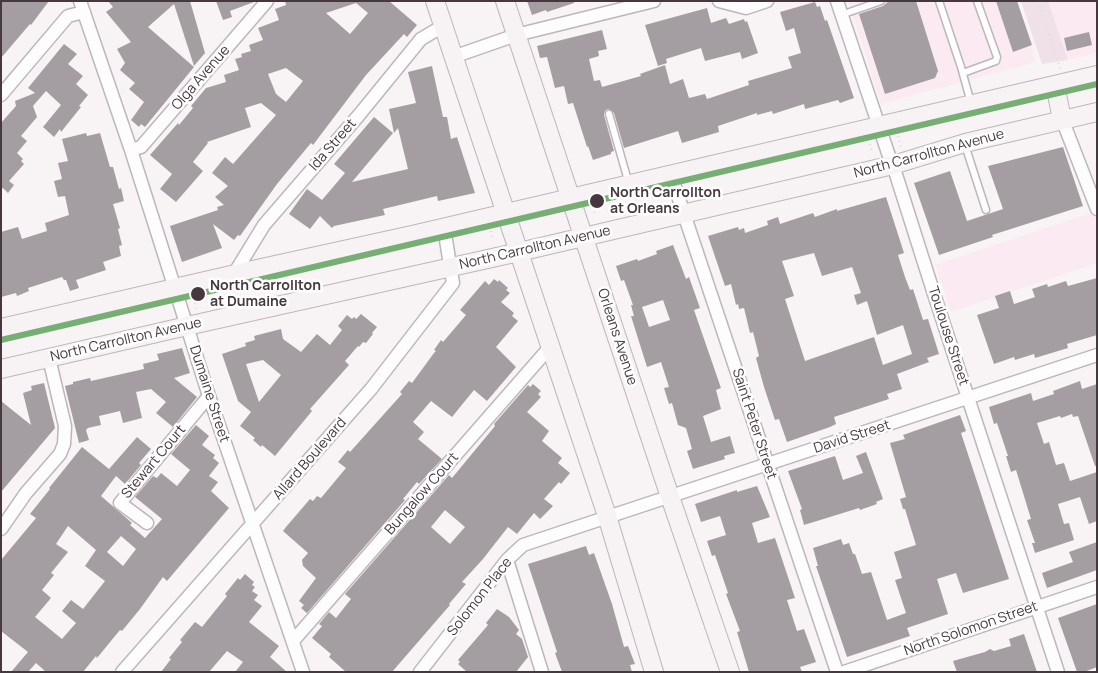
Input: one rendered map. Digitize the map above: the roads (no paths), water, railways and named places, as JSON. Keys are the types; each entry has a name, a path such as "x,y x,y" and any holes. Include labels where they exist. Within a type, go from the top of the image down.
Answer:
{"main road":[{"path":"434,1 607,516 654,672"},
{"name":"Orleans Avenue","path":"505,1 730,672"},
{"path":"1,328 444,228 971,105 1058,79 1097,76"},
{"path":"1058,79 1062,119"},
{"name":"North Carrollton Avenue","path":"1,369 893,165 965,143 1097,112"}],"street":[{"name":"Olga Avenue","path":"131,150 141,147 267,1"},
{"path":"453,57 516,35 654,1"},
{"path":"719,1 746,8 767,1"},
{"name":"Toulouse Street","path":"837,1 878,126 893,165 1058,672"},
{"name":"Dumaine Street","path":"82,6 131,150 209,396 303,672"},
{"path":"1,95 68,16 82,6"},
{"name":"Ida Street","path":"234,274 264,225 359,115 421,39 443,26"},
{"path":"1062,119 1097,209"},
{"name":"Saint Peter Street","path":"671,175 837,672"},
{"name":"Allard Boulevard","path":"122,672 370,389 454,283 444,228"},
{"name":"Bungalow Court","path":"293,641 550,346"},
{"name":"David Street","path":"607,516 670,497 1097,355"},
{"path":"1,529 26,493 60,454 64,444 65,426 49,358"},
{"name":"Stewart Court","path":"147,523 120,503 209,396"},
{"name":"Solomon Place","path":"420,672 507,560 523,545 607,516"},
{"path":"507,560 542,672"},
{"name":"North Solomon Street","path":"844,672 1097,587"}],"lane":[{"path":"841,15 881,1"},
{"path":"939,1 963,73 971,105"},
{"path":"963,73 996,61 997,57 976,1"},
{"path":"609,114 630,185"},
{"path":"965,143 986,210"}],"place":[{"name":"North Carrollton at Orleans","path":"597,201"},
{"name":"North Carrollton at Dumaine","path":"198,294"}]}
